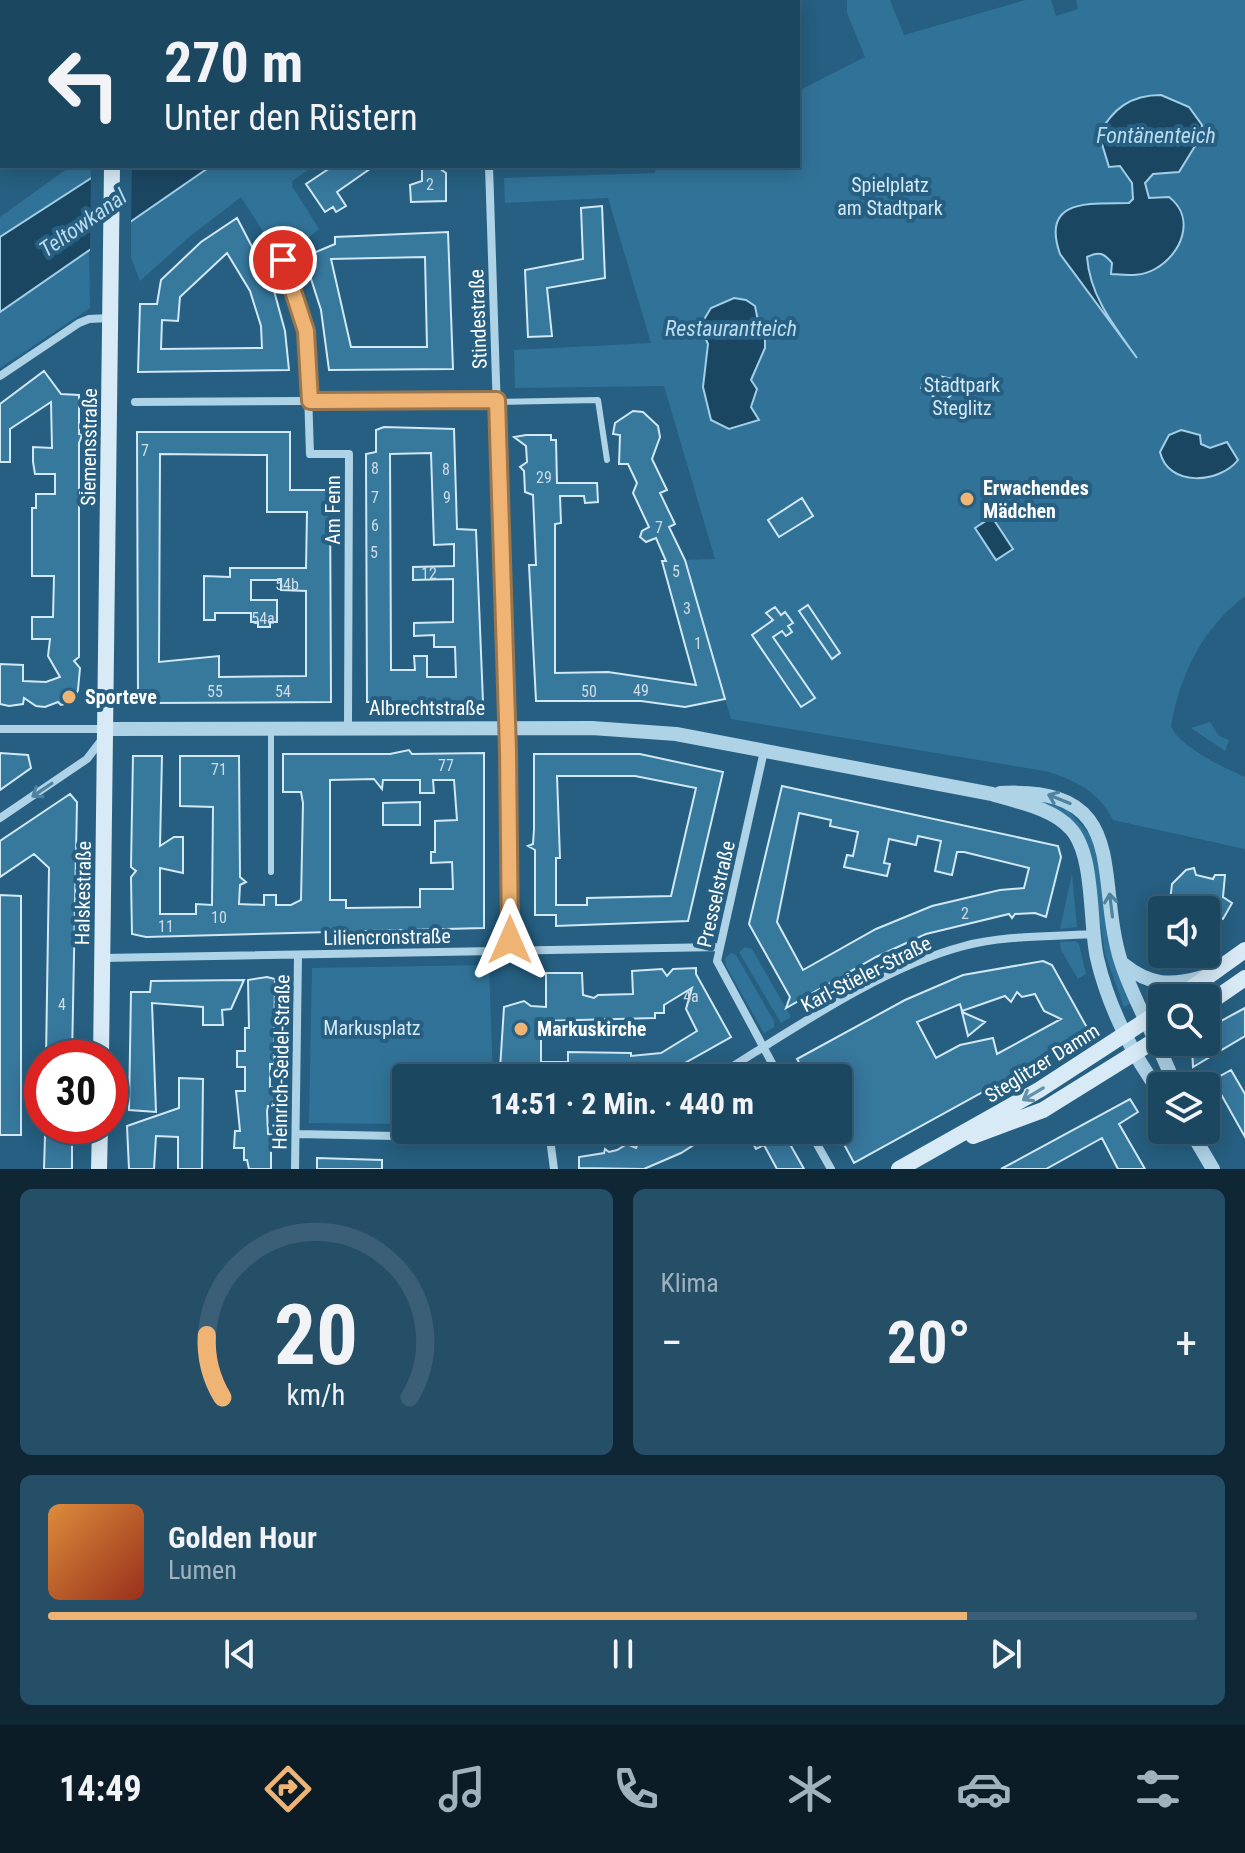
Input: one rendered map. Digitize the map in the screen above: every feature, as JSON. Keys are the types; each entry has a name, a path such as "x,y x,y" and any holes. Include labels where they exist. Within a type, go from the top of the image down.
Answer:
{"main road":[{"name":"Siemensstraße","path":"106,729 112,168"},
{"name":"Halskestraße","path":"101,1040 106,729"},
{"path":"1198,984 1245,950"},
{"path":"1220,995 1245,978"},
{"name":"Steglitzer Damm","path":"909,1167 1039,1090 1146,1020"},
{"name":"Steglitzer Damm","path":"941,1146 1016,1123 1043,1110 1148,1045"},
{"path":"99,1169 100,1144"}],"street":[{"name":"Stindestraße","path":"489,168 507,727 510,951"},
{"name":"Am Fenn","path":"276,241 292,279 306,331 310,454 349,454 348,728"},
{"path":"0,376 79,323 110,318"},
{"path":"135,402 497,401"},
{"name":"Albrechtstraße","path":"0,729 507,727 657,731 992,794"},
{"path":"0,818 87,759 106,729"},
{"name":"Presselstraße","path":"764,751 717,961 773,1064"},
{"path":"992,794 1053,815 1076,835 1086,868 1092,934 1103,982 1126,1034 1148,1072"},
{"path":"992,794 1051,795 1084,814 1103,847 1121,962 1148,1023"},
{"name":"Karl-Stieler-Straße","path":"737,1064 890,975 934,955 1010,937 1092,934"},
{"name":"Liliencronstraße","path":"102,958 720,947"},
{"name":"Heinrich-Seidel-Straße","path":"295,1169 298,955"},
{"path":"1121,962 1144,980 1162,984 1211,975"},
{"path":"296,1134 392,1134"},
{"path":"551,1144 554,1169"},
{"path":"817,1144 831,1169"},
{"path":"1198,1144 1213,1169"}],"lane":[{"path":"497,401 598,400 607,460"},
{"path":"271,728 271,872"}],"green space":[{"name":"Stadtpark Steglitz","path":"847,0 890,0 904,35 1026,0 1051,0 1056,16 1078,9 1076,0 1245,0 1245,596 1216,623 1195,654 1181,688 1171,726 1175,734 1192,749 1245,777 1245,849 1113,820 1101,802 1085,788 1045,771 731,719 684,560 715,559 664,386 515,388 514,350 651,343 608,198 505,203 504,178 655,173 655,168 800,168 800,90 865,57 847,13"},
{"path":"68,168 91,168 91,179 0,237 0,217"},
{"path":"208,168 311,168 292,181 292,186 319,229 287,255 287,233 277,227 264,233 241,197 140,281 131,258 131,219"},
{"path":"89,251 90,308 0,368 0,312"},
{"path":"1210,722 1219,736 1229,740 1225,751 1191,728"},
{"path":"1041,800 1069,811 1090,835 1098,856 1110,948 1131,1003 1124,1007 1105,954 1088,844 1074,822 1040,803"},
{"path":"1072,874 1077,927 1060,929"},
{"path":"1075,941 1079,944 1086,974 1078,979 1061,950 1060,942"},
{"path":"745,947 752,949 791,1017 781,1023 739,952"},
{"path":"731,953 736,955 774,1021 774,1027 764,1033 726,966 725,958"},
{"name":"Markusplatz","path":"489,965 493,1064 392,1064 392,1124 309,1123 312,968"}],"water":[{"name":"Fontänenteich","path":"1161,95 1189,107 1202,125 1200,138 1179,172 1153,174 1145,183 1149,198 1169,197 1182,215 1184,225 1178,245 1164,262 1150,272 1139,274 1111,274 1112,263 1106,257 1098,254 1087,257 1098,298 1137,358 1060,254 1057,222 1063,213 1073,208 1100,203 1129,203 1133,199 1132,183 1120,166 1109,167 1099,134 1110,117 1124,105 1140,98"},
{"name":"Teltowkanal","path":"107,168 208,168 0,312 0,237"},
{"name":"Restaurantteich","path":"734,298 746,300 755,306 765,348 751,380 757,389 751,407 759,420 729,429 711,420 703,387 708,344 700,326 711,308"},
{"path":"1181,430 1200,435 1201,444 1210,448 1227,442 1238,460 1230,468 1207,477 1183,476 1173,471 1160,452 1169,435"},
{"path":"992,517 1013,549 996,560 975,528"}],"pier":[{"path":"100,168 132,168 131,224 90,255 91,174"}],"building":[{"path":"330,168 371,168 337,192 346,206 336,212 333,207 325,212 306,184"},
{"path":"422,168 439,168 446,173 446,201 411,202 410,185 422,181"},
{"path":"602,206 605,278 547,288 552,336 528,337 525,270 583,259 581,208"},
{"path":"237,218 273,287 285,331 289,370 138,372 140,304 157,304 161,280 201,242","holes":["227,253 250,291 261,326 262,348 161,349 162,320 178,321 180,297"]},
{"path":"448,232 453,369 329,370 321,310 304,257 335,244 335,237","holes":["425,257 427,347 351,347 331,259"]},
{"path":"44,371 61,394 79,395 79,434 82,435 79,443 79,657 74,661 80,668 78,690 73,702 61,705 58,702 45,707 36,706 24,698 23,704 9,706 0,704 0,664 23,665 23,681 46,682 60,677 48,656 50,639 32,639 32,617 53,617 54,576 32,576 32,508 36,508 36,494 55,494 55,474 35,474 33,462 33,447 52,448 51,402 10,429 10,462 0,462 0,404"},
{"path":"925,377 953,379 952,394 943,403 921,388"},
{"path":"633,411 643,412 658,426 660,437 652,459 667,490 660,493 675,524 669,527 685,560 725,699 685,707 641,701 536,701 529,565 536,565 533,495 525,492 524,471 520,467 527,462 526,446 514,437 526,435 551,435 551,440 556,440 557,483 597,483 598,502 585,503 584,496 560,496 561,523 555,524 555,673 608,672 696,685 662,561 666,561 656,538 646,542 640,537 642,531 649,527 633,493 637,483 628,464 619,464 620,435 613,434 615,423"},
{"path":"384,427 454,429 457,529 476,530 483,702 367,702 366,454 376,452 376,430","holes":["431,453 434,545 454,544 454,566 413,567 413,580 453,579 453,622 414,623 414,636 434,635 434,647 455,647 456,677 427,677 427,656 414,656 415,670 391,670 390,454"]},
{"path":"137,432 290,432 290,490 330,490 331,702 153,703 138,696","holes":["160,454 267,455 267,512 307,512 306,568 230,568 230,577 204,576 204,620 215,620 215,613 251,613 251,622 258,622 258,627 270,627 270,622 277,622 277,600 251,600 251,580 281,580 281,590 306,591 306,676 219,677 219,656 159,662"]},
{"path":"802,498 813,516 779,537 768,520"},
{"path":"808,605 840,653 832,659 799,611"},
{"path":"775,607 781,615 785,612 793,623 788,626 792,632 786,636 782,631 773,637 815,698 801,707 752,635 773,620 766,613"},
{"path":"409,750 412,754 484,753 484,928 146,937 132,934 131,877 136,871 131,867 133,756 162,756 160,846 174,837 183,837 183,873 160,868 160,914 196,914 196,904 212,905 213,807 180,806 180,756 239,756 240,877 246,882 240,885 239,904 264,905 264,895 276,895 276,905 291,905 301,900 303,803 301,792 283,792 283,754 390,754","holes":["374,779 382,789 383,780 420,780 420,793 434,793 433,780 454,780 457,820 435,821 435,852 431,852 431,863 452,862 453,889 420,889 420,907 346,908 346,900 330,900 330,780"]},
{"path":"0,753 28,755 31,768 0,790"},
{"path":"534,754 640,754 723,772 688,921 556,926 556,915 535,915 535,850 528,846 533,844","holes":["557,776 635,776 696,788 671,896 587,898 587,905 556,905 556,858 560,858"]},
{"path":"782,786 1058,846 1061,857 1046,917 1035,913 1015,914 1012,918 1009,914 926,934 876,957 786,1008 790,997 749,924","holes":["799,813 831,820 830,826 858,832 853,856 847,855 844,867 887,876 890,864 884,863 889,839 916,845 918,836 941,841 935,871 952,875 957,852 964,852 1029,868 1024,888 1000,890 932,906 876,929 803,970 777,922"]},
{"path":"70,794 77,802 72,1040 46,1040 49,868 34,854 0,877 0,841"},
{"path":"420,802 420,825 383,825 383,803"},
{"path":"1194,868 1196,875 1213,879 1215,875 1225,875 1223,897 1232,903 1223,919 1220,918 1220,896 1171,896 1172,884 1186,870"},
{"path":"0,895 21,896 21,1135 0,1135"},
{"path":"1043,961 1052,965 1090,1033 854,1163 844,1144 852,1144 852,1064 800,1064 797,1059 905,1000 963,975","holes":["1017,992 1022,997 1035,994 1044,1011 1061,1019 997,1054 993,1038 960,1045 936,1058 917,1022 960,1004 962,1011 1005,996 1011,1002"]},
{"path":"696,968 696,974 731,1037 683,1064 500,1064 504,1007 524,1001 531,1006 546,1007 546,973 582,973 583,995 594,998 598,995 633,994 632,971 662,969 667,976 673,969","holes":["692,988 686,1009 697,1031 661,1053 631,1056 631,1053 568,1052 568,1062 541,1062 541,1021 655,1018 655,1013 664,1013 664,1005"]},
{"path":"275,979 274,1064 270,1064 270,1087 274,1087 274,1097 273,1106 268,1106 267,1111 268,1134 274,1135 274,1148 271,1148 271,1169 249,1169 247,1160 244,1160 244,1148 234,1148 235,1131 240,1131 236,1091 245,1091 245,1067 237,1067 237,1051 245,1051 245,1028 249,1028 248,980"},
{"path":"244,980 231,1009 222,1010 223,1025 203,1025 203,1007 152,1003 156,1112 129,1110 131,992 150,992 151,981"},
{"path":"1245,1008 1245,1036 1220,1051 1220,1021"},
{"path":"962,1012 985,1022 968,1036"},
{"path":"1192,1056 1211,1056 1193,1067"},
{"path":"1231,1070 1245,1094 1245,1137 1220,1092 1220,1076"},
{"path":"179,1078 203,1079 202,1169 178,1169 178,1137 156,1136 154,1169 129,1169 128,1126 179,1108"},
{"path":"1130,1099 1138,1112 1119,1124 1145,1169 1118,1169 1102,1138 1046,1169 1001,1169"},
{"path":"45,1144 72,1144 72,1169 44,1169"},
{"path":"627,1144 636,1148 638,1144 695,1144 644,1169 579,1168 579,1157 604,1153 605,1149 609,1152 617,1150"},
{"path":"753,1144 790,1144 804,1169 777,1169 764,1145 756,1149"},
{"path":"317,1158 382,1160 382,1169 317,1169"}],"place":[{"name":"Erwachendes Mädchen","path":"967,499"},
{"name":"Sporteve","path":"69,697"},
{"name":"Markuskirche","path":"521,1029"}],"route":[{"path":"283,260 292,279 306,331 310,401 497,400 508,751 510,940"}],"park label":[{"name":"Spielplatz am Stadtpark","path":"890,196"}]}
